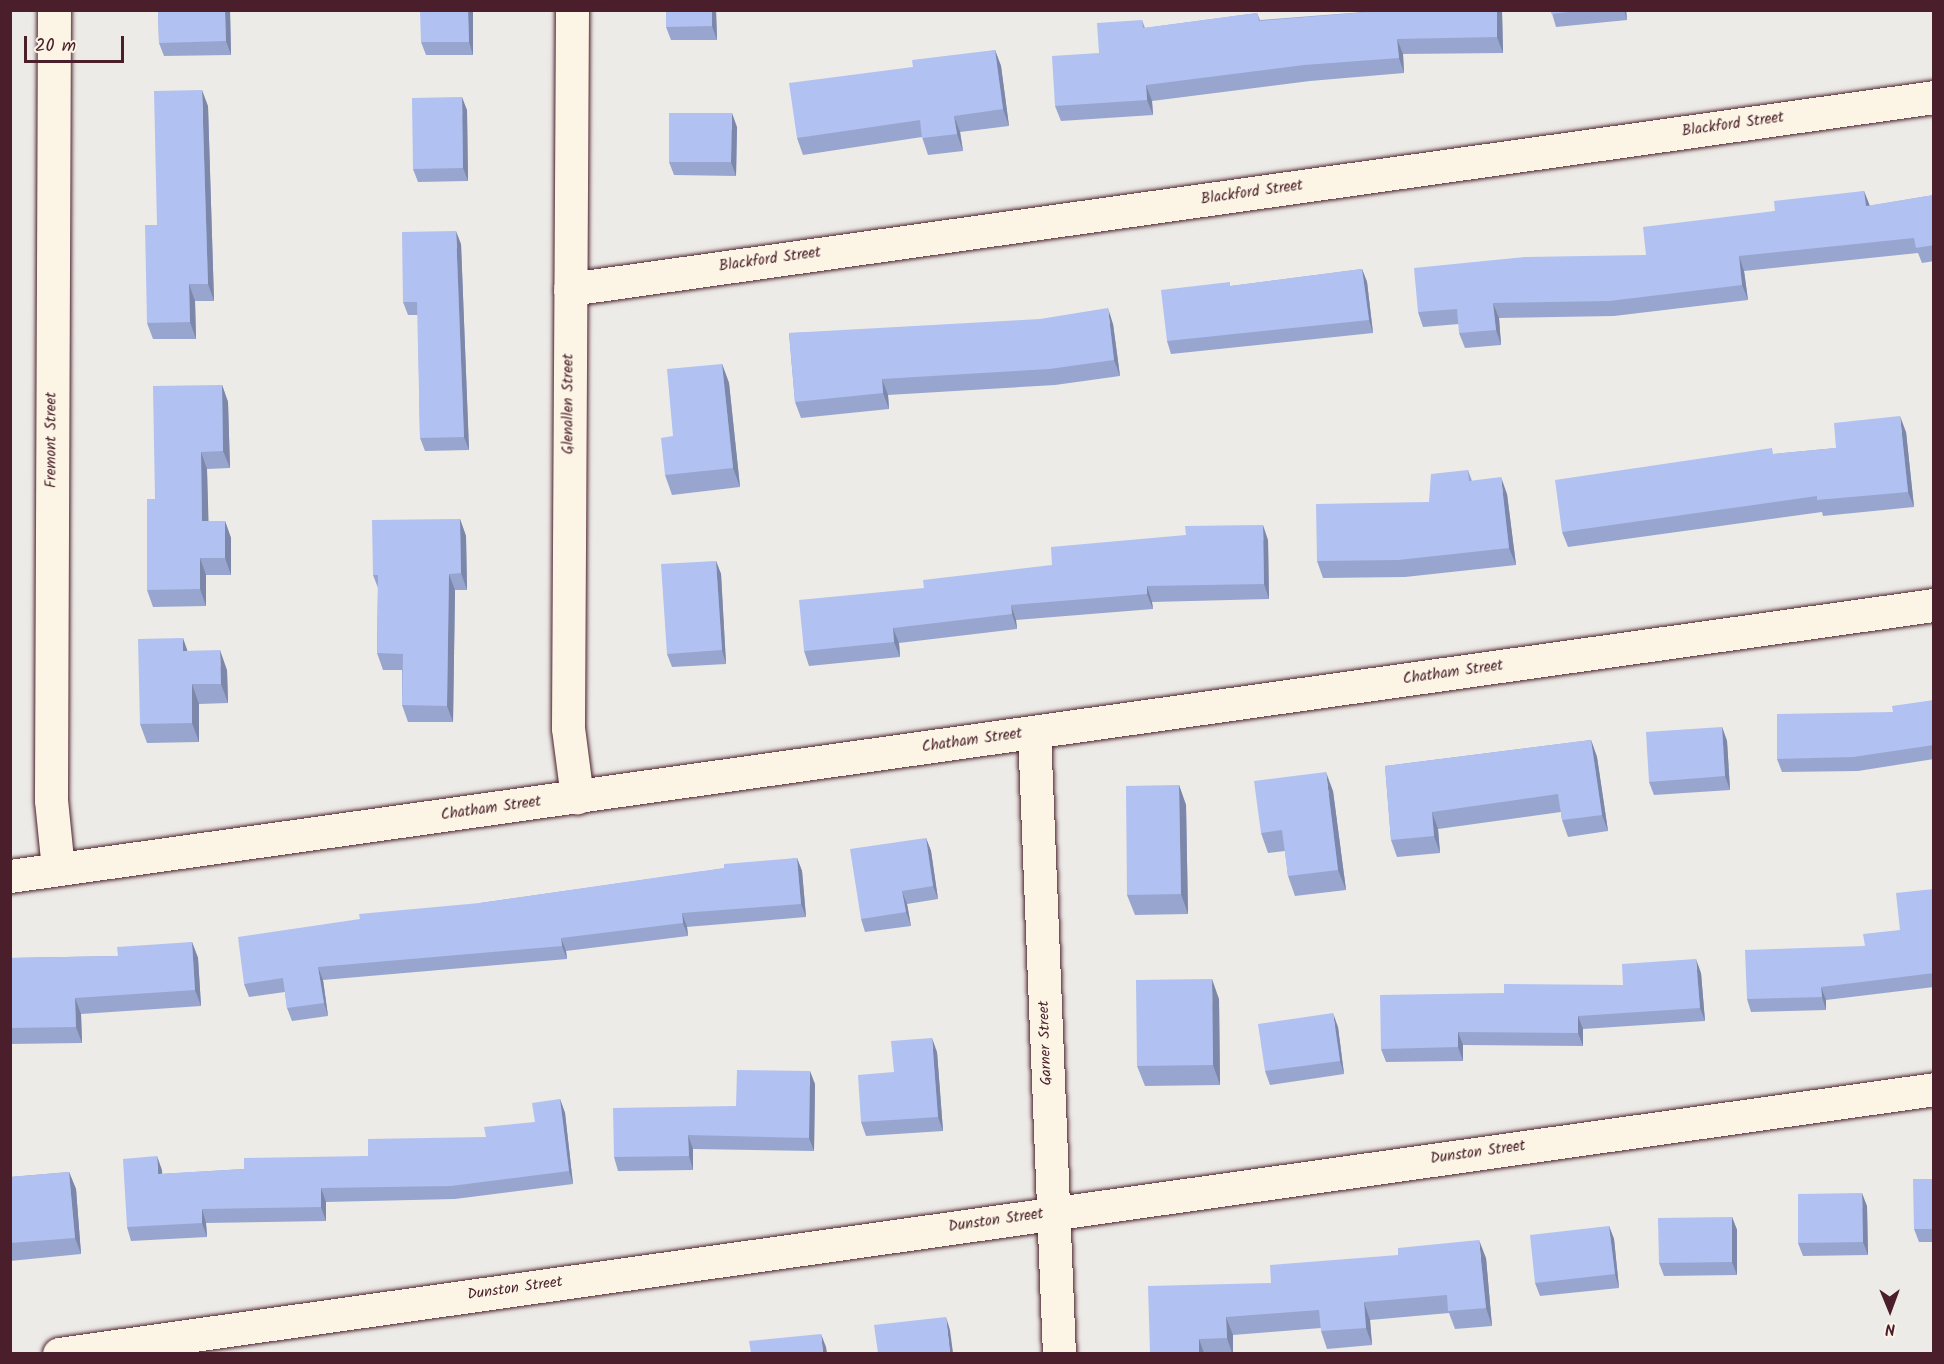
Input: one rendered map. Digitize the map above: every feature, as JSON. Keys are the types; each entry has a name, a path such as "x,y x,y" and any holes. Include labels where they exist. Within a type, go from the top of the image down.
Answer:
{"street":[{"name":"Fremont Street","path":"54,10 51,800 58,869"},
{"name":"Glenallen Street","path":"572,10 568,728 577,796"},
{"name":"Blackford Street","path":"570,288 1934,97"},
{"name":"Chatham Street","path":"10,876 1934,605"},
{"name":"Garner Street","path":"1034,732 1059,1353"},
{"name":"Dunston Street","path":"59,1353 1934,1089"}],"building":[{"path":"158,10 225,10 226,41 159,43"},
{"path":"420,10 468,10 469,42 421,42"},
{"path":"666,10 712,10 712,26 666,27"},
{"path":"1390,10 1497,10 1497,37 1397,39 1399,58 1304,65 1146,85 1147,100 1055,106 1052,56 1099,53 1097,23 1142,20 1143,28 1257,13 1259,21"},
{"path":"1551,10 1584,10 1551,14"},
{"path":"995,50 1003,109 954,116 957,134 922,138 920,120 797,138 789,83 913,67 912,60"},
{"path":"202,90 208,284 189,284 190,322 147,323 145,225 157,225 154,91"},
{"path":"462,97 463,168 413,169 412,98"},
{"path":"669,113 732,113 731,162 669,162"},
{"path":"1864,191 1866,206 1934,195 1934,245 1916,248 1914,238 1739,256 1742,285 1609,301 1493,303 1496,330 1459,333 1457,309 1418,312 1414,268 1525,257 1646,255 1643,227 1775,211 1774,201"},
{"path":"456,231 464,437 420,438 417,302 403,302 402,232"},
{"path":"1362,269 1369,320 1167,341 1161,290 1230,282 1230,286"},
{"path":"1108,308 1114,360 1049,369 882,379 883,393 795,402 789,333 1040,319"},
{"path":"722,364 733,468 665,475 661,438 673,436 667,369"},
{"path":"222,385 223,451 201,452 202,521 225,521 225,558 200,558 200,589 147,590 147,499 155,499 153,386"},
{"path":"1900,416 1908,492 1817,500 1817,496 1562,532 1555,480 1772,448 1773,454 1836,448 1834,423"},
{"path":"1468,470 1469,481 1501,477 1509,548 1398,560 1317,561 1316,504 1429,502 1431,474"},
{"path":"460,519 461,573 449,574 447,706 402,705 403,654 377,653 378,575 373,575 372,520"},
{"path":"1263,525 1264,584 1147,586 1147,594 1011,605 1012,614 893,628 894,642 804,651 799,600 924,588 923,580 1052,565 1051,547 1186,535 1185,526"},
{"path":"716,561 722,650 667,654 661,564"},
{"path":"183,638 183,651 220,650 221,684 192,684 192,723 140,724 138,639"},
{"path":"1934,700 1934,745 1853,757 1777,759 1777,714 1893,712 1892,706"},
{"path":"1722,727 1725,776 1649,782 1646,732"},
{"path":"1591,740 1602,815 1562,820 1558,794 1432,812 1434,836 1391,840 1385,766"},
{"path":"1326,772 1338,870 1288,876 1282,830 1261,833 1254,781"},
{"path":"1179,785 1181,894 1127,895 1126,786"},
{"path":"926,838 933,886 902,891 906,912 861,919 850,849"},
{"path":"797,858 801,904 682,913 683,923 561,938 562,946 318,967 324,1003 287,1008 283,978 244,984 238,937 360,919 359,914 480,903 724,868 724,864"},
{"path":"1934,889 1934,973 1821,987 1822,997 1747,999 1745,950 1865,946 1863,934 1900,930 1896,893"},
{"path":"192,942 195,990 75,998 76,1027 10,1028 10,958 118,956 117,947"},
{"path":"1696,959 1700,1008 1578,1016 1578,1033 1458,1032 1458,1047 1381,1049 1380,995 1504,993 1504,984 1623,985 1622,964"},
{"path":"1212,979 1213,1065 1137,1066 1136,980"},
{"path":"1333,1013 1340,1061 1265,1071 1258,1024"},
{"path":"932,1038 938,1117 861,1122 858,1075 894,1072 891,1041"},
{"path":"737,1070 810,1071 809,1138 688,1135 689,1156 614,1157 613,1108 736,1106"},
{"path":"560,1099 569,1171 451,1186 321,1188 321,1207 202,1209 202,1223 127,1227 123,1159 157,1156 158,1174 244,1169 244,1158 368,1156 368,1139 486,1137 484,1127 535,1122 532,1103"},
{"path":"69,1172 75,1238 10,1243 10,1177"},
{"path":"1913,1179 1934,1179 1934,1229 1914,1229"},
{"path":"1862,1193 1863,1242 1798,1243 1798,1194"},
{"path":"1732,1217 1732,1262 1659,1263 1658,1218"},
{"path":"1609,1226 1615,1274 1535,1283 1530,1235"},
{"path":"1479,1240 1486,1308 1448,1311 1447,1295 1364,1302 1366,1328 1321,1331 1319,1310 1226,1317 1227,1338 1199,1339 1199,1353 1150,1353 1148,1286 1271,1283 1270,1265 1398,1255 1398,1248"},
{"path":"946,1317 950,1353 878,1353 874,1325"},
{"path":"821,1334 823,1353 751,1353 749,1341"}]}
